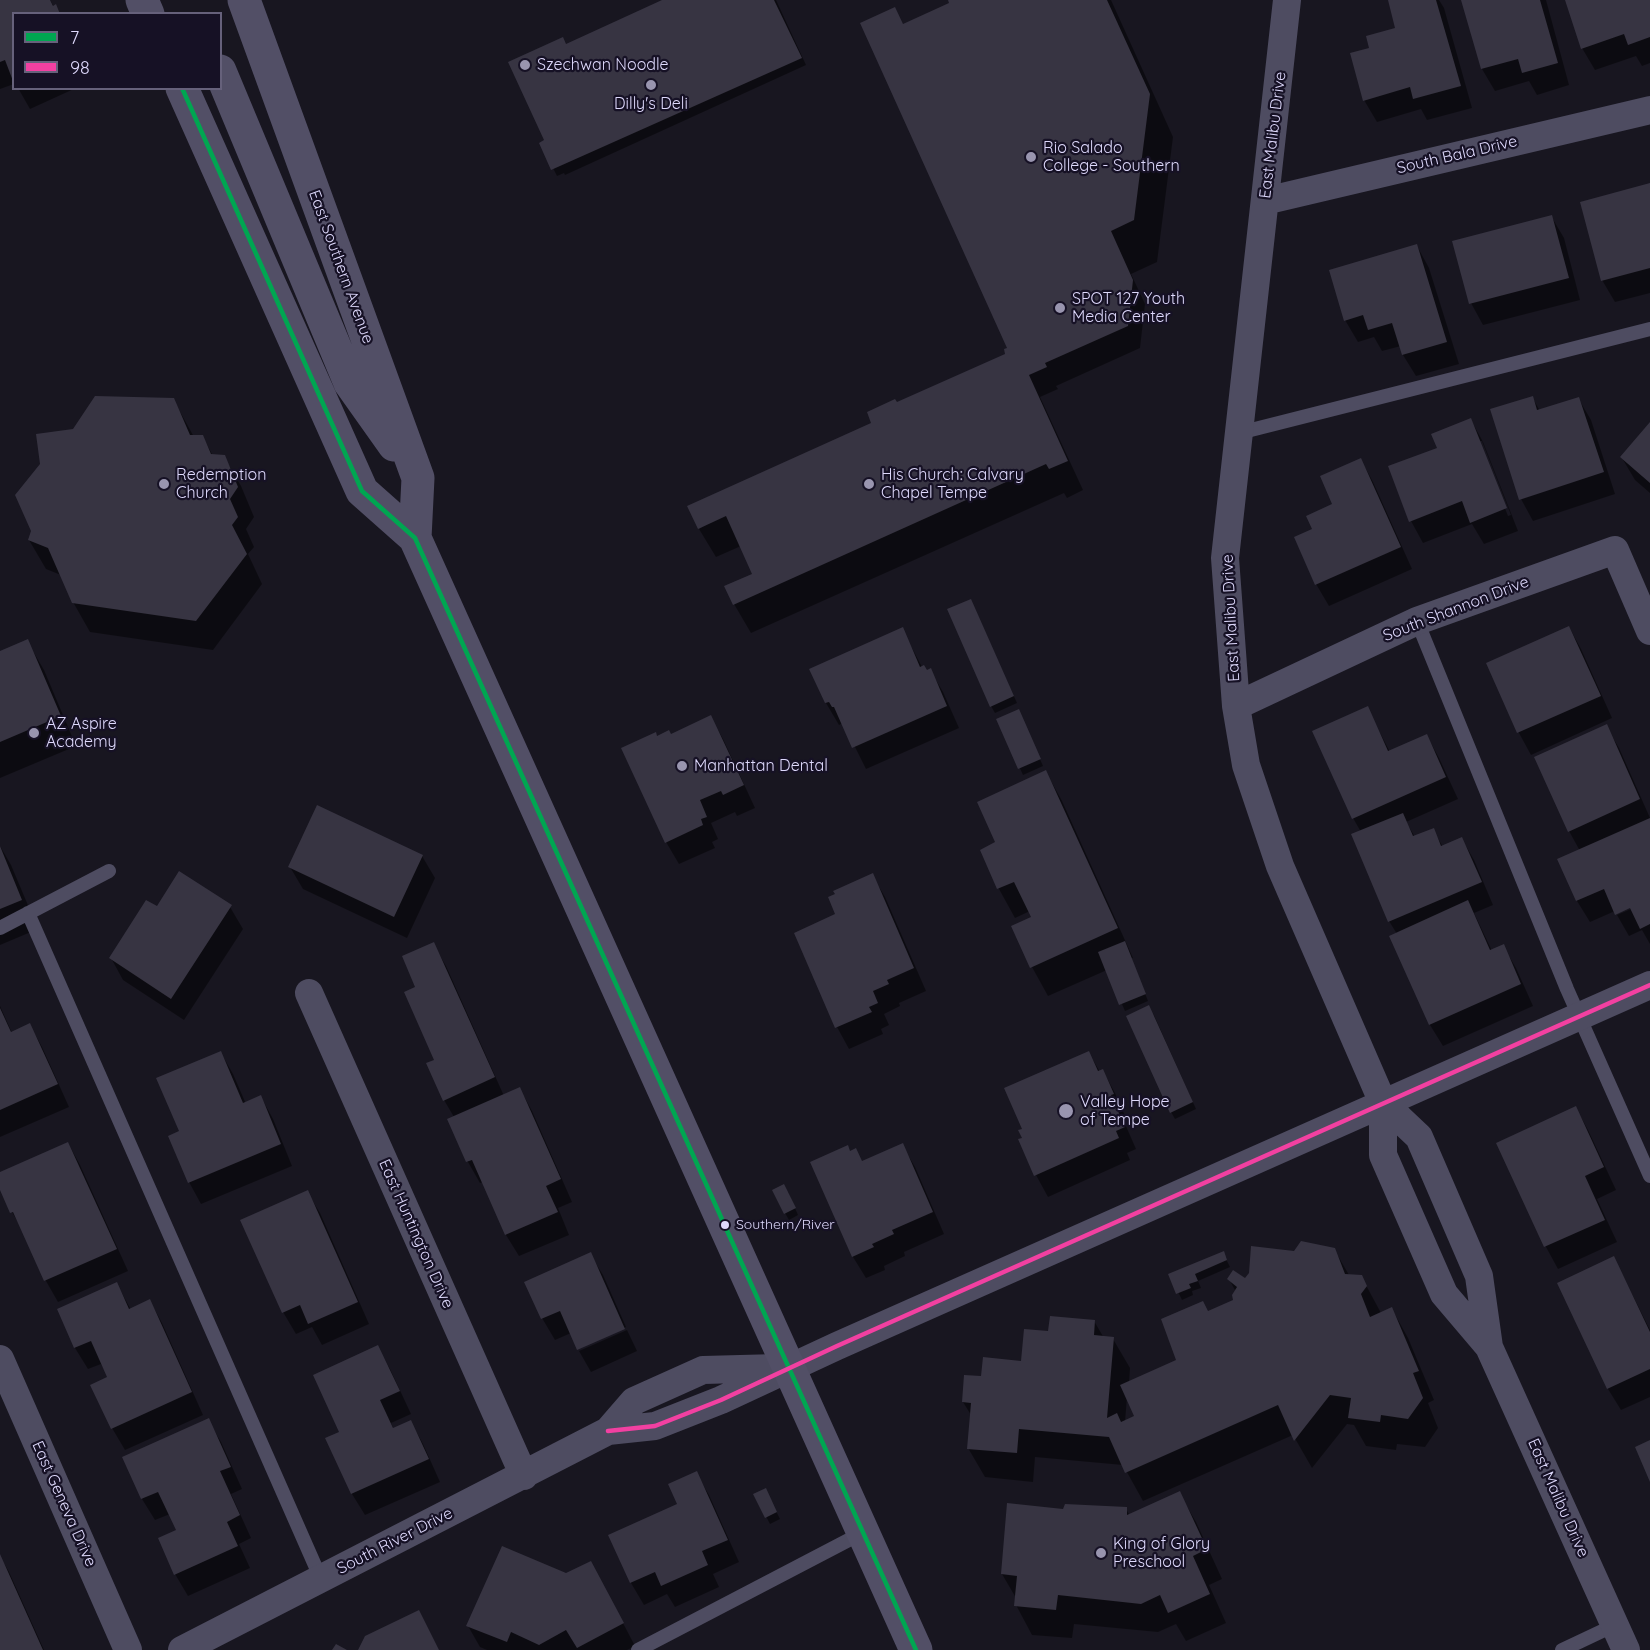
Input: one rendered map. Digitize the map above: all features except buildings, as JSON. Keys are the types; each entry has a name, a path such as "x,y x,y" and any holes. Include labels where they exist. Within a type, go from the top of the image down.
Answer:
{"main road":[{"name":"East Southern Avenue","path":"244,0 418,478 415,538"},
{"path":"222,76 350,383 418,478"},
{"name":"East Southern Avenue","path":"183,90 362,491 415,538 916,1650"}],"street":[{"name":"East Malibu Drive","path":"1287,0 1225,558 1236,706 1246,765 1280,866 1383,1103 1419,1137 1424,1147 1479,1276 1489,1347"},
{"name":"South Bala Drive","path":"1265,201 1650,110"},
{"name":"South Shannon Drive","path":"1236,706 1417,621 1615,550 1650,631"},
{"name":"South River Drive","path":"182,1650 608,1431 655,1426 723,1399 1650,985"},
{"name":"East Huntington Drive","path":"309,993 524,1476"},
{"name":"East Malibu Drive","path":"1383,1103 1383,1155 1444,1294 1489,1347 1621,1637"},
{"name":"East Geneva Drive","path":"0,1359 128,1650"}],"lane":[{"path":"1239,433 1650,329"},
{"path":"1417,621 1579,1016 1650,1176"},
{"path":"0,928 109,871"},
{"path":"28,914 321,1579"},
{"path":"638,1650 864,1532"},
{"path":"1562,1650 1621,1637"}],"transit line":[{"name":"7","path":"183,90 362,491 415,538 916,1650"},
{"name":"98","path":"608,1431 655,1426 721,1400 837,1346 1650,985"}],"place":[{"name":"Szechwan Noodle","path":"525,65"},
{"name":"Dilly's Deli","path":"651,85"},
{"name":"Rio Salado College - Southern","path":"1031,157"},
{"name":"SPOT 127 Youth Media Center","path":"1060,308"},
{"name":"Redemption Church","path":"164,484"},
{"name":"His Church: Calvary Chapel Tempe","path":"869,484"},
{"name":"AZ Aspire Academy","path":"34,733"},
{"name":"Manhattan Dental","path":"682,766"},
{"name":"Valley Hope of Tempe","path":"1066,1111"},
{"name":"Southern/River","path":"725,1225"},
{"name":"King of Glory Preschool","path":"1101,1553"}]}
